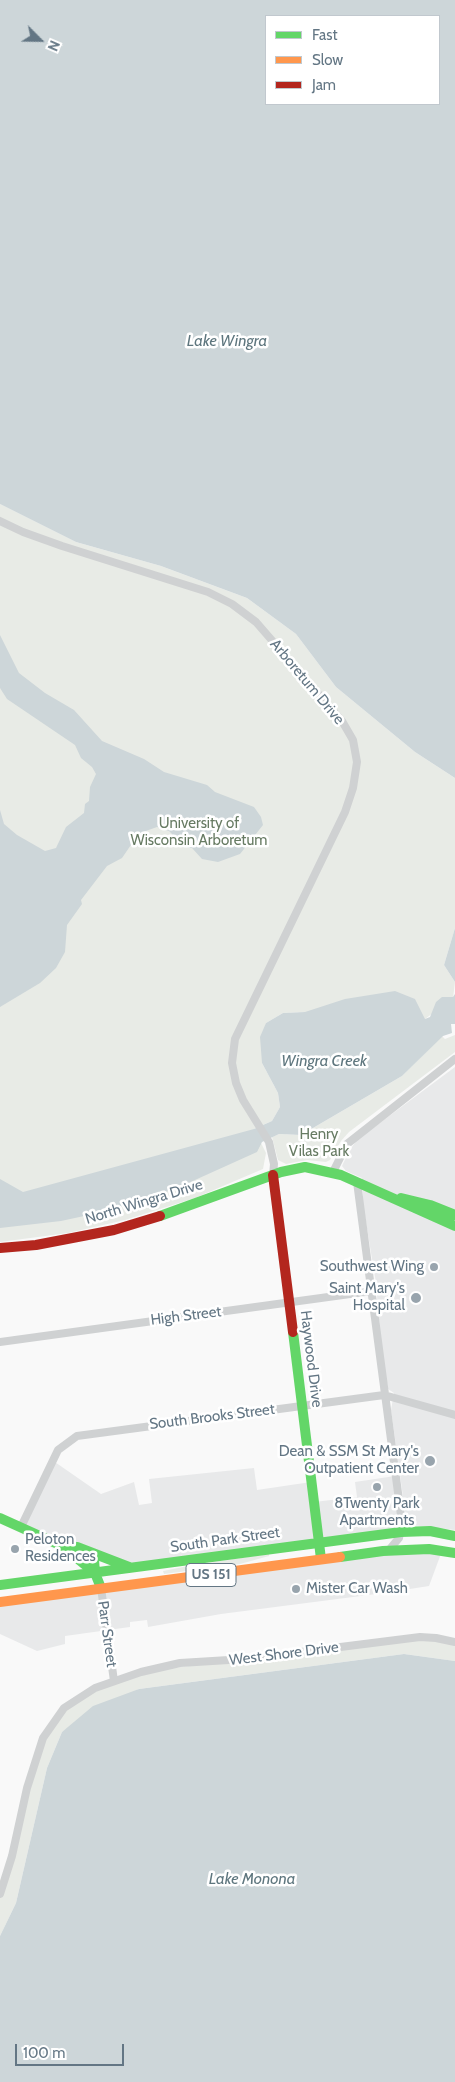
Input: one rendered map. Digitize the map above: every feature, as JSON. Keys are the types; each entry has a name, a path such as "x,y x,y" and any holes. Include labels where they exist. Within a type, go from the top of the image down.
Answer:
{"main road":[{"name":"North Wingra Drive","path":"0,1248 36,1245 114,1230 163,1215 273,1175 305,1167 333,1172 394,1197"},
{"name":"Haywood Drive","path":"273,1175 321,1559"},
{"path":"394,1197 418,1201 455,1215"},
{"path":"394,1197 455,1226"},
{"path":"0,1518 62,1546 95,1573"},
{"name":"South Park Street","path":"0,1585 319,1541 401,1532 430,1531 455,1536"},
{"path":"62,1546 77,1547 133,1568"},
{"path":"77,1547 94,1560 95,1573 101,1588"},
{"name":"US 151","path":"0,1602 207,1576 389,1550 429,1549 455,1552"}],"street":[{"name":"Arboretum Drive","path":"0,521 23,532 62,546 208,592 232,604 262,628 342,721 353,740 357,762 354,788 345,812 234,1039 232,1064 236,1083 269,1142 274,1164"},
{"path":"333,1172 347,1144 455,1059"},
{"name":"Haywood Drive","path":"273,1175 274,1164"},
{"path":"357,1182 401,1532 389,1550"},
{"name":"High Street","path":"0,1342 372,1292"},
{"name":"South Brooks Street","path":"21,1527 58,1450 77,1436 384,1395 455,1415"},
{"name":"Parr Street","path":"101,1588 114,1681"},
{"name":"West Shore Drive","path":"1,1890 27,1788 43,1738 64,1708 95,1688 141,1672 180,1663 245,1659 420,1637 455,1642"}],"shaded area":[{"name":"Saint Mary's Hospital","path":"455,1067 455,1530 412,1525 406,1518 391,1410 394,1393 388,1389 381,1343 376,1283 363,1204 362,1178 346,1171 342,1166 357,1140"},
{"path":"52,1460 101,1494 134,1482 139,1505 152,1503 149,1479 254,1468 257,1490 311,1482 314,1502 357,1497 355,1482 395,1476 401,1532 133,1568 21,1527"},
{"path":"442,1551 429,1586 221,1614 148,1627 147,1620 130,1622 130,1627 65,1636 65,1644 37,1651 0,1634 0,1602 330,1557"}],"green space":[{"name":"University of Wisconsin Arboretum","path":"0,504 76,542 161,566 247,598 296,634 336,687 415,752 455,778 455,928 444,965 455,982 453,998 425,1019 305,1012 283,1013 266,1023 262,1063 278,1093 280,1107 272,1121 254,1129 266,1153 263,1169 195,1198 125,1220 68,1233 0,1242"},
{"name":"Henry Vilas Park","path":"455,1035 455,1052 349,1132 341,1141 330,1160 326,1162 307,1160 286,1164 278,1160 272,1137 279,1134 301,1135 402,1076 442,1036 445,1039"},
{"path":"269,1554 269,1556 240,1564 164,1574 163,1571 193,1565"},
{"path":"412,1638 455,1642 455,1661 404,1654 139,1689 62,1732 47,1768 16,1903 0,1936 0,1894 40,1746 73,1701 141,1672"}],"water":[{"name":"Lake Wingra","path":"0,0 455,0 455,778 415,752 336,687 296,634 247,598 161,566 76,542 0,504"},
{"path":"0,635 19,673 45,693 74,710 102,741 144,759 164,772 207,785 215,792 254,807 261,817 263,825 240,854 218,862 202,859 192,848 185,847 169,831 157,827 143,832 135,839 122,858 107,866 81,900 82,904 67,925 65,952 56,968 40,983 0,1007 0,810 4,824 17,835 45,851 56,848 66,827 84,813 85,804 89,801 90,787 96,774 92,767 81,758 75,745 7,699 0,688"},
{"path":"455,928 455,982 444,965"},
{"name":"Wingra Creek","path":"395,991 415,999 425,1019 430,1017 436,1002 442,997 453,997 455,994 455,1024 451,1024 452,1033 443,1036 402,1076 301,1135 279,1134 262,1142 257,1152 175,1189 98,1213 61,1221 0,1228 0,1179 23,1192 254,1129 272,1121 280,1107 278,1093 262,1063 260,1037 266,1023 283,1013 305,1012 345,999"},
{"name":"Lake Monona","path":"404,1654 455,1661 455,2082 0,2082 0,1936 16,1903 47,1768 62,1732 93,1706 139,1689"}],"traffic: fast":[{"path":"160,1216 281,1172 305,1167 341,1175 455,1226"},
{"path":"401,1198 430,1205 455,1215"},
{"path":"293,1332 321,1559"},
{"path":"0,1518 62,1546 77,1547 94,1560 95,1573"},
{"path":"0,1585 401,1532 430,1531 455,1536"},
{"path":"62,1546 95,1573 101,1588"},
{"path":"77,1547 129,1567"},
{"path":"340,1557 383,1551 429,1549 455,1553"}],"traffic: slow":[{"path":"0,1602 340,1557"}],"traffic: jam":[{"path":"273,1175 293,1332"},
{"path":"0,1248 36,1245 114,1230 160,1216"}],"place":[{"name":"Southwest Wing","path":"434,1267"},
{"name":"Saint Mary's Hospital","path":"416,1298"},
{"name":"Dean & SSM St Mary's Outpatient Center","path":"430,1461"},
{"name":"8Twenty Park Apartments","path":"377,1487"},
{"name":"Peloton Residences","path":"15,1549"},
{"name":"Mister Car Wash","path":"296,1589"}]}
